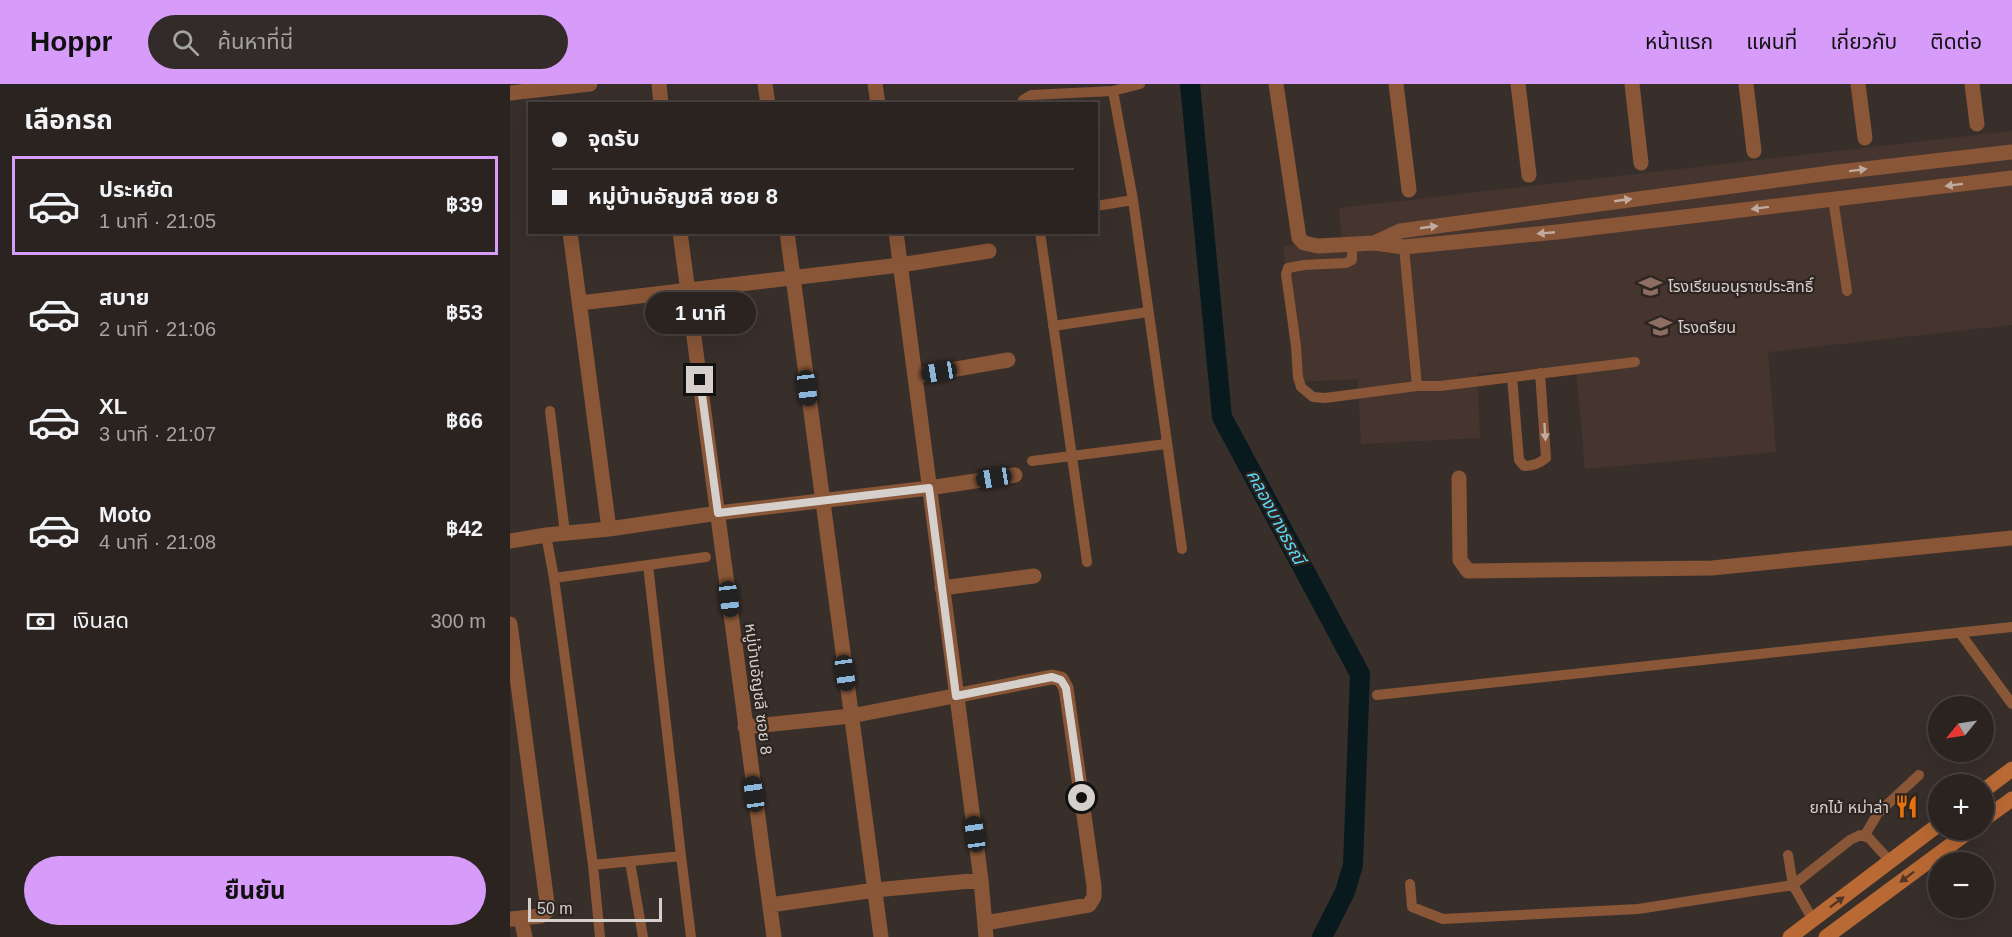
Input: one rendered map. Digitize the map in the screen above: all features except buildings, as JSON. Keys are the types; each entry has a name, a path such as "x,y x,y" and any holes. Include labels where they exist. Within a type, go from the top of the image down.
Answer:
{"main road":[{"path":"1994,783 2012,769"},
{"path":"1994,812 2012,799"},
{"path":"1790,937 1928,832"},
{"path":"1826,937 1957,840"}],"street":[{"path":"510,93 550,92 590,84"},
{"path":"659,84 661,102"},
{"path":"765,84 768,102"},
{"path":"875,84 878,102"},
{"path":"1276,84 1299,238 1304,243 1318,246 1374,243 1404,247 1589,229 2012,178"},
{"path":"1396,84 1409,190"},
{"path":"1518,84 1529,175"},
{"path":"1632,84 1641,163"},
{"path":"1746,84 1754,151"},
{"path":"1858,84 1865,138"},
{"path":"1972,84 1977,124"},
{"path":"1374,243 1400,231 1830,173 2012,152"},
{"path":"1830,173 1833,199"},
{"path":"1588,205 1589,229"},
{"path":"570,234 609,529"},
{"name":"หมู่บ้านอัญชลี ซอย 8","path":"680,234 774,937"},
{"path":"787,234 881,937"},
{"path":"746,728 851,716 956,696 1052,677 1061,680 1066,688 1094,897 1089,905 986,930 981,880 956,696 929,488 916,376 896,234"},
{"path":"580,303 989,251"},
{"path":"916,376 1008,360"},
{"path":"510,541 1015,475"},
{"path":"1459,478 1460,560 1468,571 1712,568 2012,537"},
{"path":"942,588 1034,576"},
{"path":"510,624 548,910 541,916 515,919 525,937"},
{"path":"770,905 874,890 981,880"}],"lane":[{"path":"1023,102 1031,95 1113,91 1140,84"},
{"path":"1113,91 1133,200 1182,549"},
{"path":"1833,199 1846,291"},
{"path":"1098,206 1133,200"},
{"path":"1040,234 1087,561"},
{"path":"1352,243 1352,260 1346,263 1304,265 1288,268 1286,274 1298,377 1301,387 1313,397 1325,398 1635,362"},
{"path":"1404,247 1418,386"},
{"path":"1053,326 1148,312"},
{"path":"1512,377 1519,459 1524,466 1530,466 1540,464 1546,459 1540,373"},
{"path":"550,411 565,533"},
{"path":"1032,461 1166,444"},
{"path":"546,535 554,578 593,866 600,937"},
{"path":"554,578 706,557"},
{"path":"648,565 691,937"},
{"path":"1377,694 2012,627"},
{"path":"1960,633 2012,704"},
{"path":"1410,884 1412,907 1443,919 1638,909 1793,885 1850,840 1864,835 1878,813 1919,775"},
{"path":"1864,835 1890,861"},
{"path":"1788,855 1793,885 1813,920"},
{"path":"593,866 681,856"},
{"path":"630,862 643,937"}],"shaded area":[{"name":"โรงเรียนอนุราชประสิทธิ์","path":"2012,131 2012,325 1768,352 1776,452 1585,469 1576,368 1477,373 1480,438 1361,444 1358,379 1298,382 1283,246 1342,239 1339,208"}],"waterway":[{"name":"คลองบางธรณี","path":"1190,84 1222,417 1360,674 1353,865 1345,892 1322,937"}],"place":[{"name":"โรงเรียนอนุราชประสิทธิ์","path":"1650,286"},
{"name":"โรงดรียน","path":"1660,327"},
{"name":"ยกไม้ หม่าล่า","path":"1907,807"}],"route":[{"path":"700,380 718,513 929,488 956,696 1052,677 1061,680 1066,688 1082,798"}]}
